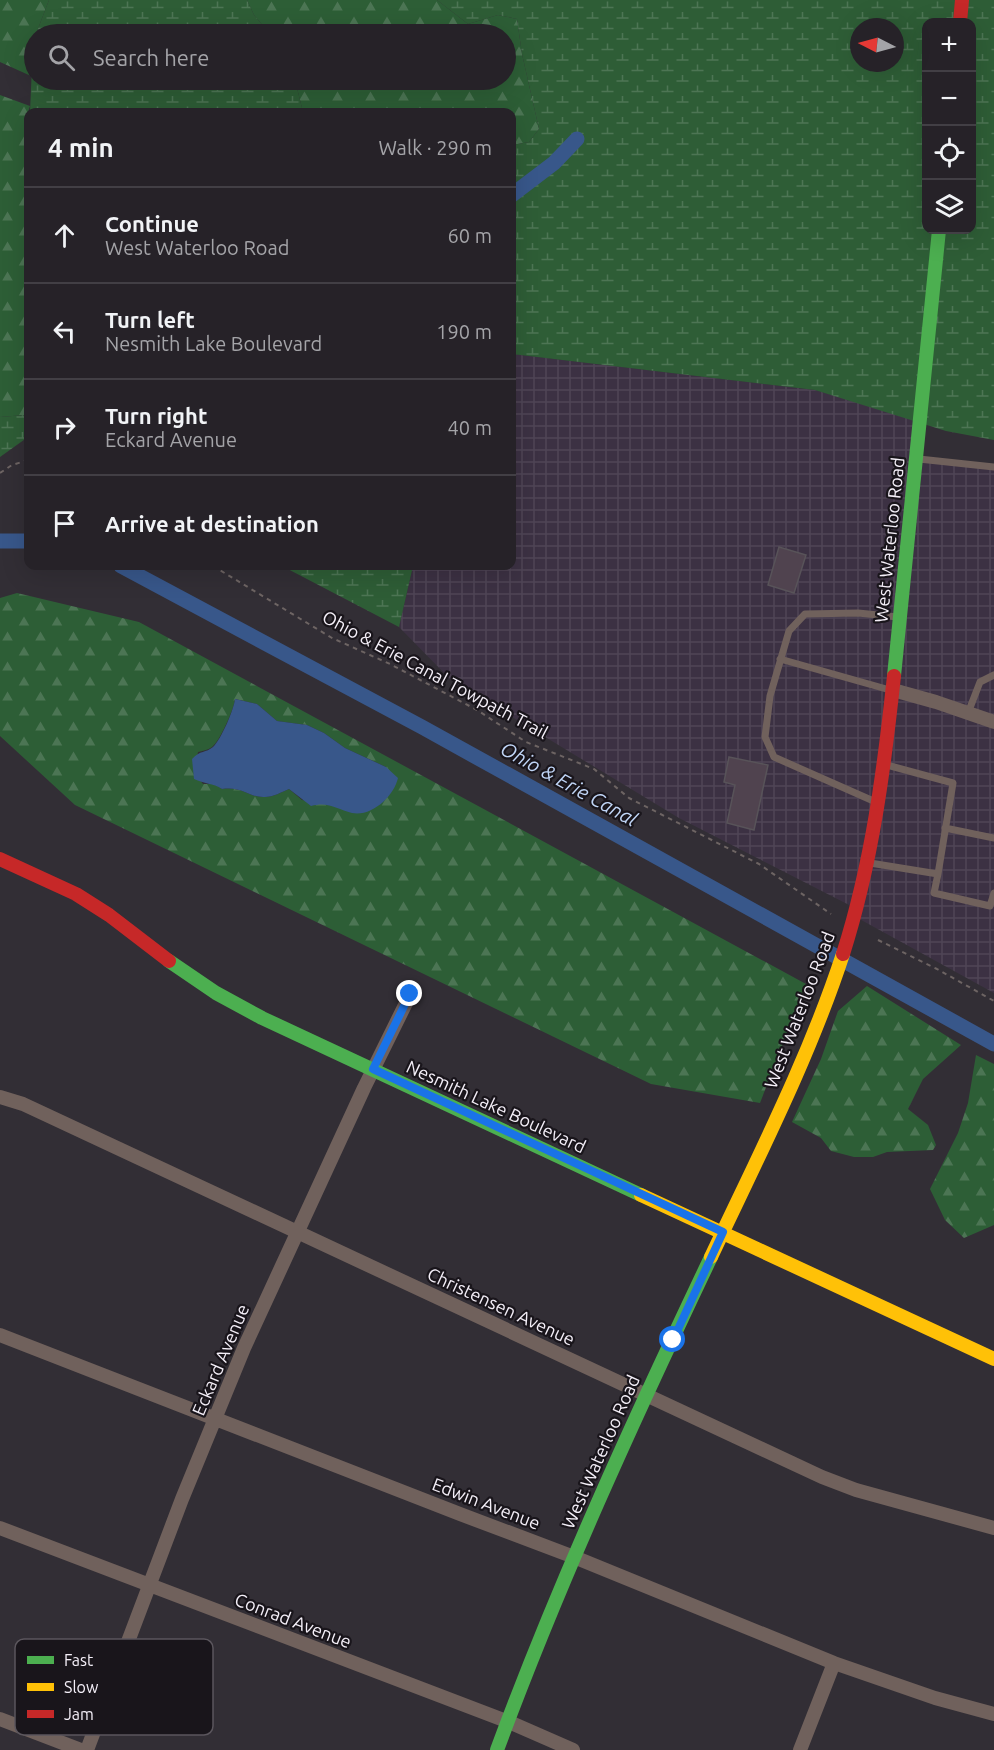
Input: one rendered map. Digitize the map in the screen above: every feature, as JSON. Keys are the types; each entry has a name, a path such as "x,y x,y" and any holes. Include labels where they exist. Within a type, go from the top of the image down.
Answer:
{"main road":[{"path":"960,18 962,0"},
{"name":"West Waterloo Road","path":"497,1750 574,1557 646,1394 787,1096 833,984 849,935 867,862 885,764 939,234"},
{"name":"Nesmith Lake Boulevard","path":"0,859 84,899 109,915 181,970 216,993 262,1018 994,1359"}],"street":[{"path":"893,690 994,722"},
{"name":"Eckard Avenue","path":"130,1639 182,1499 244,1348 410,994"},
{"name":"Christensen Avenue","path":"0,1097 23,1104 839,1484 994,1528"},
{"name":"Edwin Avenue","path":"0,1335 574,1557 834,1663 934,1698 994,1714"},
{"name":"Conrad Avenue","path":"0,1528 509,1722 573,1750"},
{"path":"800,1750 834,1663"},
{"path":"0,1719 15,1725"},
{"path":"42,1735 81,1750"},
{"name":"Eckard Avenue","path":"87,1750 93,1735"}],"lane":[{"path":"916,458 994,467"},
{"path":"879,804 774,757 765,737 770,696 789,631 805,614 858,613 900,617"},
{"path":"780,659 893,690"},
{"path":"968,713 980,682 994,675"},
{"path":"885,764 953,783 933,893 990,906 994,892"},
{"path":"945,828 994,838"},
{"path":"867,862 938,874"}],"path":[{"path":"0,473 12,465 24,461"},
{"name":"Ohio & Erie Canal Towpath Trail","path":"220,570 332,638 390,664 468,705 526,742 594,769 639,804 759,864 831,914"},
{"path":"878,940 994,1001"}],"shaded area":[{"path":"516,354 815,390 920,421 916,458 994,467 994,993 854,916 855,908 679,818 451,680 399,627 412,570 516,570"}],"green space":[{"path":"0,0 49,0 40,24 24,24 24,73 0,62"},
{"path":"49,0 247,0 254,15 262,24 40,24"},
{"path":"247,0 437,0 468,24 262,24 254,15"},
{"path":"437,0 994,0 994,440 946,431 815,390 516,354 516,144 529,142 539,129 522,54 517,19 498,15 468,24"},
{"path":"498,15 517,19 522,54 539,129 529,142 516,144 516,108 302,108 298,90 516,90 516,24 468,24"},
{"path":"31,90 298,90 302,108 30,108"},
{"path":"0,95 30,106 24,108 24,415 0,417"},
{"path":"24,415 24,440 0,457 0,417"},
{"path":"290,570 412,570 399,627"},
{"path":"17,593 139,622 806,984 760,1103 651,1084 75,805 0,736 0,598","holes":["235,699 257,704 277,721 307,725 324,733 345,748 386,767 354,813 333,805 302,800 289,789 271,796 259,797 241,790 222,789 215,784 203,784 194,773 198,752 209,749 215,744 226,724"]},
{"path":"867,986 961,1045 923,1079 908,1109 928,1125 936,1145 933,1150 887,1152 873,1157 854,1157 831,1151 821,1138 792,1122 821,1059 838,1011"},
{"path":"976,1055 994,1064 994,1225 964,1238 945,1220 930,1189 958,1133 968,1103"}],"water":[{"path":"235,699 257,704 277,721 307,725 324,733 345,748 386,767 398,778 396,785 381,804 367,812 352,813 327,805 311,806 289,789 271,796 259,797 241,790 222,789 194,779 192,759 210,749 220,738"}],"building":[{"path":"779,547 806,555 794,593 768,585"},
{"path":"729,757 768,765 754,830 727,823 735,785 724,782"}],"waterway":[{"path":"516,192 554,163 577,139"},
{"name":"Ohio & Erie Canal","path":"0,541 24,541"},
{"name":"Ohio & Erie Canal","path":"128,570 422,727 994,1044"}],"traffic: fast":[{"path":"894,676 939,234"},
{"path":"169,961 216,993 262,1018 641,1195"},
{"path":"497,1750 598,1501 711,1257"}],"traffic: slow":[{"path":"711,1257 799,1069 843,954"},
{"path":"641,1195 994,1359"}],"traffic: jam":[{"path":"960,18 962,0"},
{"path":"843,954 862,885 876,816 894,676"},
{"path":"0,859 76,894 109,915 169,961"}],"route":[{"path":"410,994 373,1069 723,1232 673,1340"}]}
